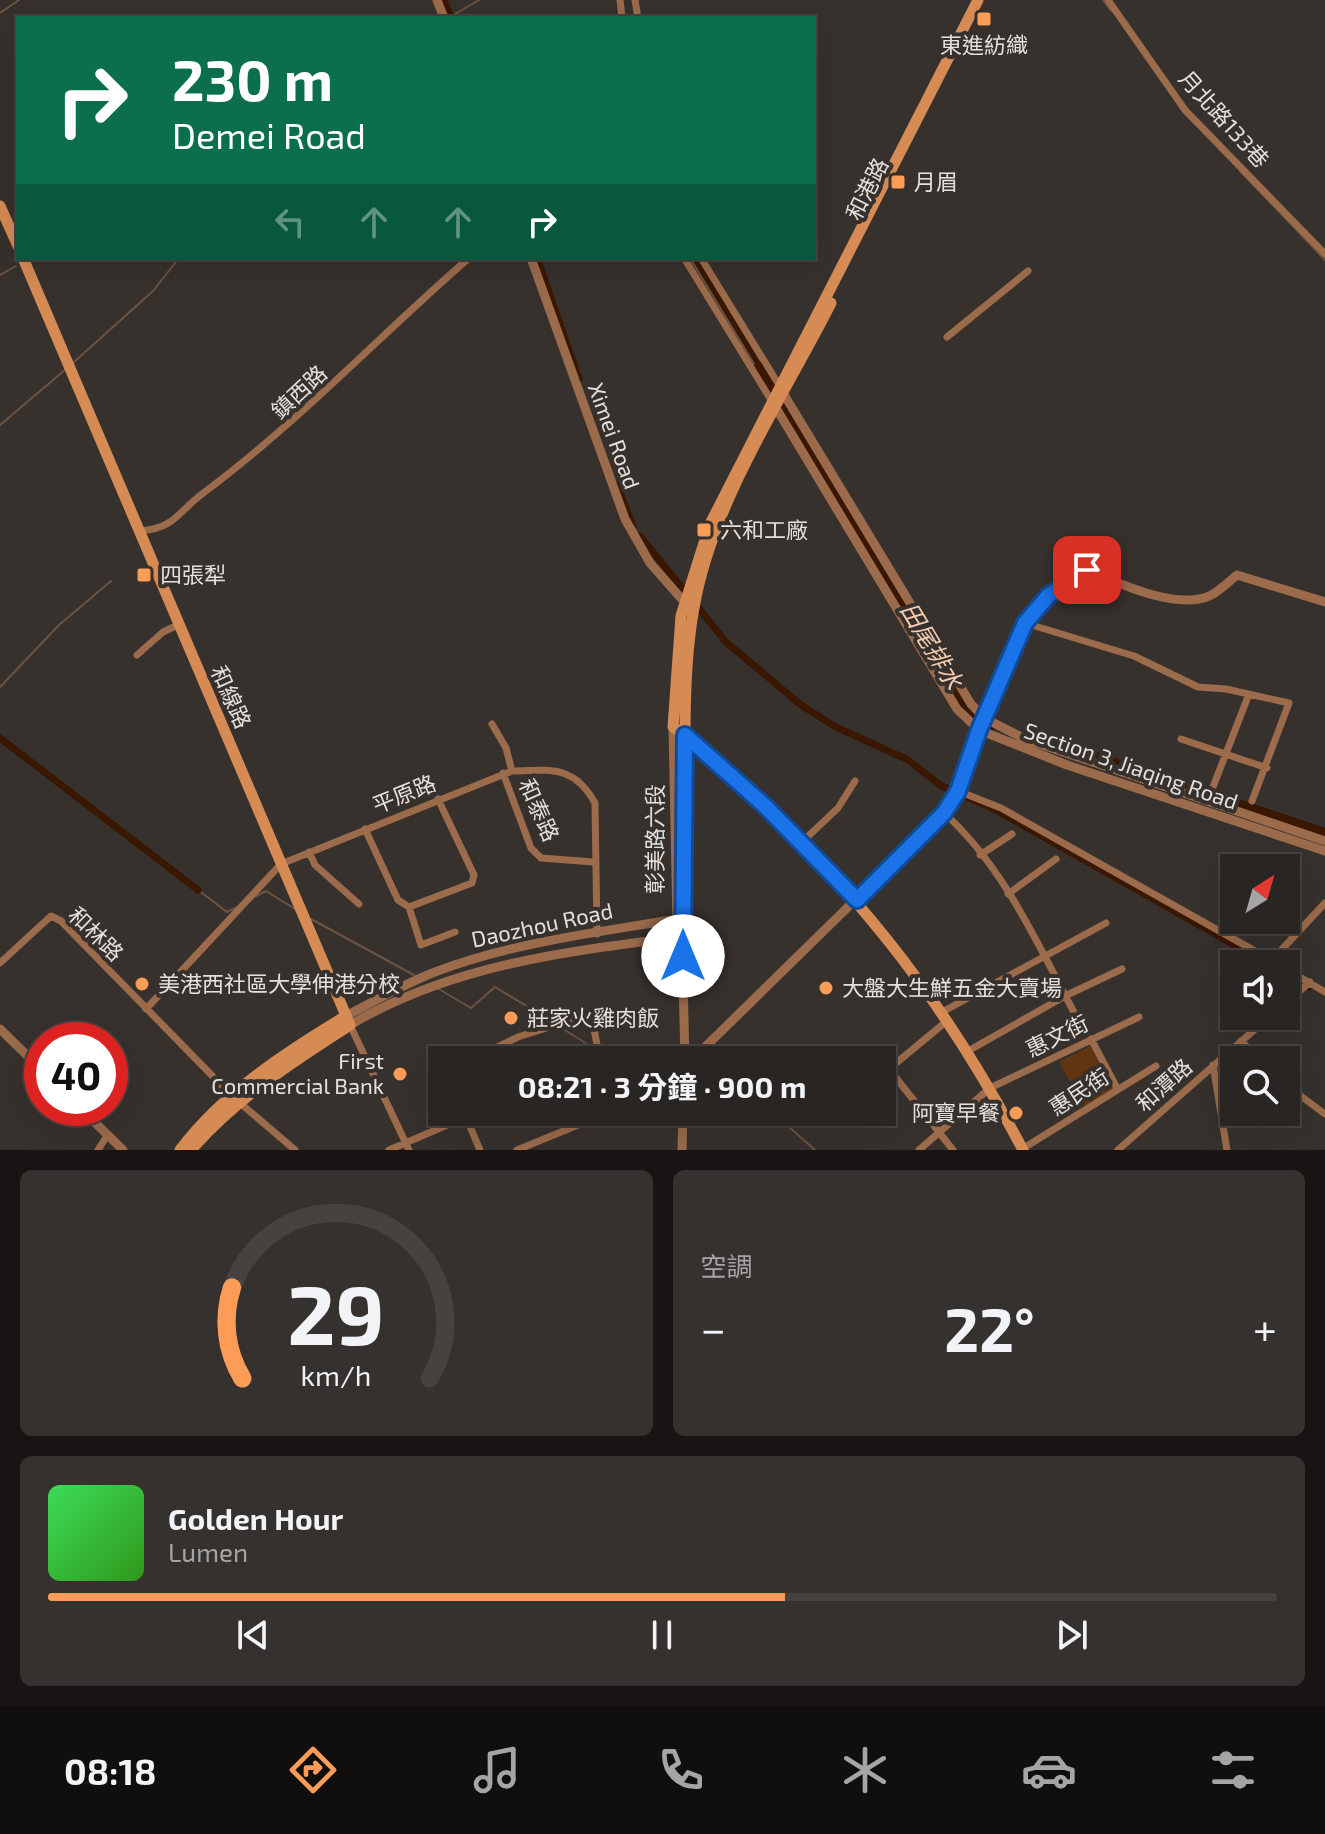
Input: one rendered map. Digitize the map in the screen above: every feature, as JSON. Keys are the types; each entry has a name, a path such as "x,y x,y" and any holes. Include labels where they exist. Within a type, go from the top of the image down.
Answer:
{"main road":[{"name":"和港路","path":"691,603 727,504 778,396 978,0"},
{"name":"和港路","path":"778,396 985,0"},
{"path":"0,206 16,242"},
{"name":"和線路","path":"24,260 348,1021"},
{"name":"彰美路六段","path":"673,727 691,603"},
{"name":"彰美路六段","path":"681,672 685,735"},
{"path":"673,727 802,842 857,900 946,1016 990,1088 1022,1150"},
{"name":"Daozhou Road","path":"180,1150 236,1099 348,1021"},
{"name":"Daozhou Road","path":"191,1150 236,1099"}],"street":[{"name":"月北路133巷","path":"1108,0 1185,110 1325,254"},
{"name":"鎮西路","path":"141,531 160,529 179,519 197,497 257,454 467,260"},
{"name":"Ximei Road","path":"532,260 625,519 650,563 691,603"},
{"path":"685,260 778,396"},
{"path":"702,260 778,396"},
{"path":"947,337 1028,271"},
{"name":"Section 3, Jiaqing Road","path":"778,396 981,724 1325,841"},
{"name":"Section 3, Jiaqing Road","path":"778,396 957,709 981,724 1067,765 1325,851"},
{"path":"706,1046 944,813 958,791 981,724 1025,623 1048,596 1087,570 1160,596 1209,597 1237,575 1325,602"},
{"path":"1025,623 1134,656 1198,687 1289,703 1252,801"},
{"path":"137,655 163,632 178,625"},
{"path":"1213,787 1249,694"},
{"path":"492,724 506,748 512,771"},
{"name":"彰美路六段","path":"673,727 685,1046"},
{"name":"彰美路六段","path":"679,919 685,735"},
{"path":"1181,739 1267,768"},
{"name":"平原路","path":"146,1009 281,864 512,771 544,769 566,773 584,784 595,803 593,862 597,934"},
{"name":"和泰路","path":"503,773 531,848 541,858 593,862"},
{"path":"802,842 838,808 855,781"},
{"path":"958,791 1001,808 1254,950"},
{"path":"409,907 472,883 474,875 438,799"},
{"path":"944,813 960,827 1008,894 1077,1018"},
{"path":"365,829 398,900 409,907 421,945 455,932"},
{"path":"980,855 1012,834"},
{"path":"309,852 315,865 359,904"},
{"path":"1008,894 1056,859"},
{"path":"1285,950 1325,903"},
{"name":"和林路","path":"0,963 51,916 61,921 236,1099 295,1150"},
{"name":"Daozhou Road","path":"348,1021 434,973 485,956 534,943 679,919"},
{"path":"953,1150 889,1069 946,1016 1106,923"},
{"name":"Daozhou Road","path":"348,1021 495,965 570,950 682,937"},
{"path":"968,1051 1065,996 1122,969"},
{"path":"1300,977 1325,992"},
{"path":"1300,991 1310,982"},
{"path":"499,1046 581,1017 593,1024 597,1046"},
{"name":"惠文街","path":"919,1150 990,1088 1139,1017"},
{"name":"和線路","path":"348,1021 408,1147"},
{"path":"0,1029 24,1052"},
{"name":"和潭路","path":"1118,1150 1254,1030"},
{"path":"1091,1039 1117,1088"},
{"path":"1241,1041 1246,1046"},
{"path":"1213,1065 1227,1150"},
{"name":"惠民街","path":"1022,1150 1156,1066"},
{"path":"1300,1095 1325,1114"},
{"path":"99,1126 123,1150"},
{"path":"389,1150 408,1147 445,1126"},
{"path":"470,1126 480,1150"},
{"path":"517,1150 530,1148 579,1126"},
{"path":"682,1150 683,1126"},
{"path":"98,1150 108,1134"}],"shaded area":[{"path":"691,260 700,260 769,375 765,382"},
{"path":"1090,1046 1113,1089 1085,1108 1059,1062"}],"waterway":[{"path":"0,13 19,0"},
{"path":"444,0 450,16"},
{"path":"452,16 479,0"},
{"path":"1103,0 1111,11"},
{"path":"1240,171 1325,260"},
{"path":"74,362 153,291 177,260"},
{"path":"538,260 579,379"},
{"path":"0,275 16,266"},
{"name":"田尾排水","path":"760,367 954,689 974,717 992,724"},
{"path":"0,425 66,369"},
{"path":"617,485 633,526"},
{"path":"640,536 726,642 801,705 834,726 908,760 940,785 994,809 1243,950"},
{"path":"0,687 59,625 111,581"},
{"path":"0,738 198,890"},
{"name":"田尾排水","path":"1051,743 1325,834"},
{"path":"198,890 227,912 237,907"},
{"path":"256,896 266,891 295,909"},
{"path":"311,919 414,975"},
{"path":"1300,982 1309,987"},
{"path":"437,988 471,1008 495,987 555,1023"},
{"path":"560,1027 590,1046"},
{"path":"788,1126 815,1150"}],"place":[{"name":"東進紡織","path":"984,19"},
{"name":"月眉","path":"898,182"},
{"name":"六和工廠","path":"704,530"},
{"name":"四張犁","path":"144,575"},
{"name":"美港西社區大學伸港分校","path":"142,984"},
{"name":"大盤大生鮮五金大賣場","path":"826,988"},
{"name":"莊家火雞肉飯","path":"511,1018"},
{"name":"First Commercial Bank","path":"400,1074"},
{"name":"阿寶早餐","path":"1016,1113"}],"route":[{"path":"683,956 685,735 765,806 857,900 944,813 958,791 979,730 1032,611 1048,596 1087,570"}]}
